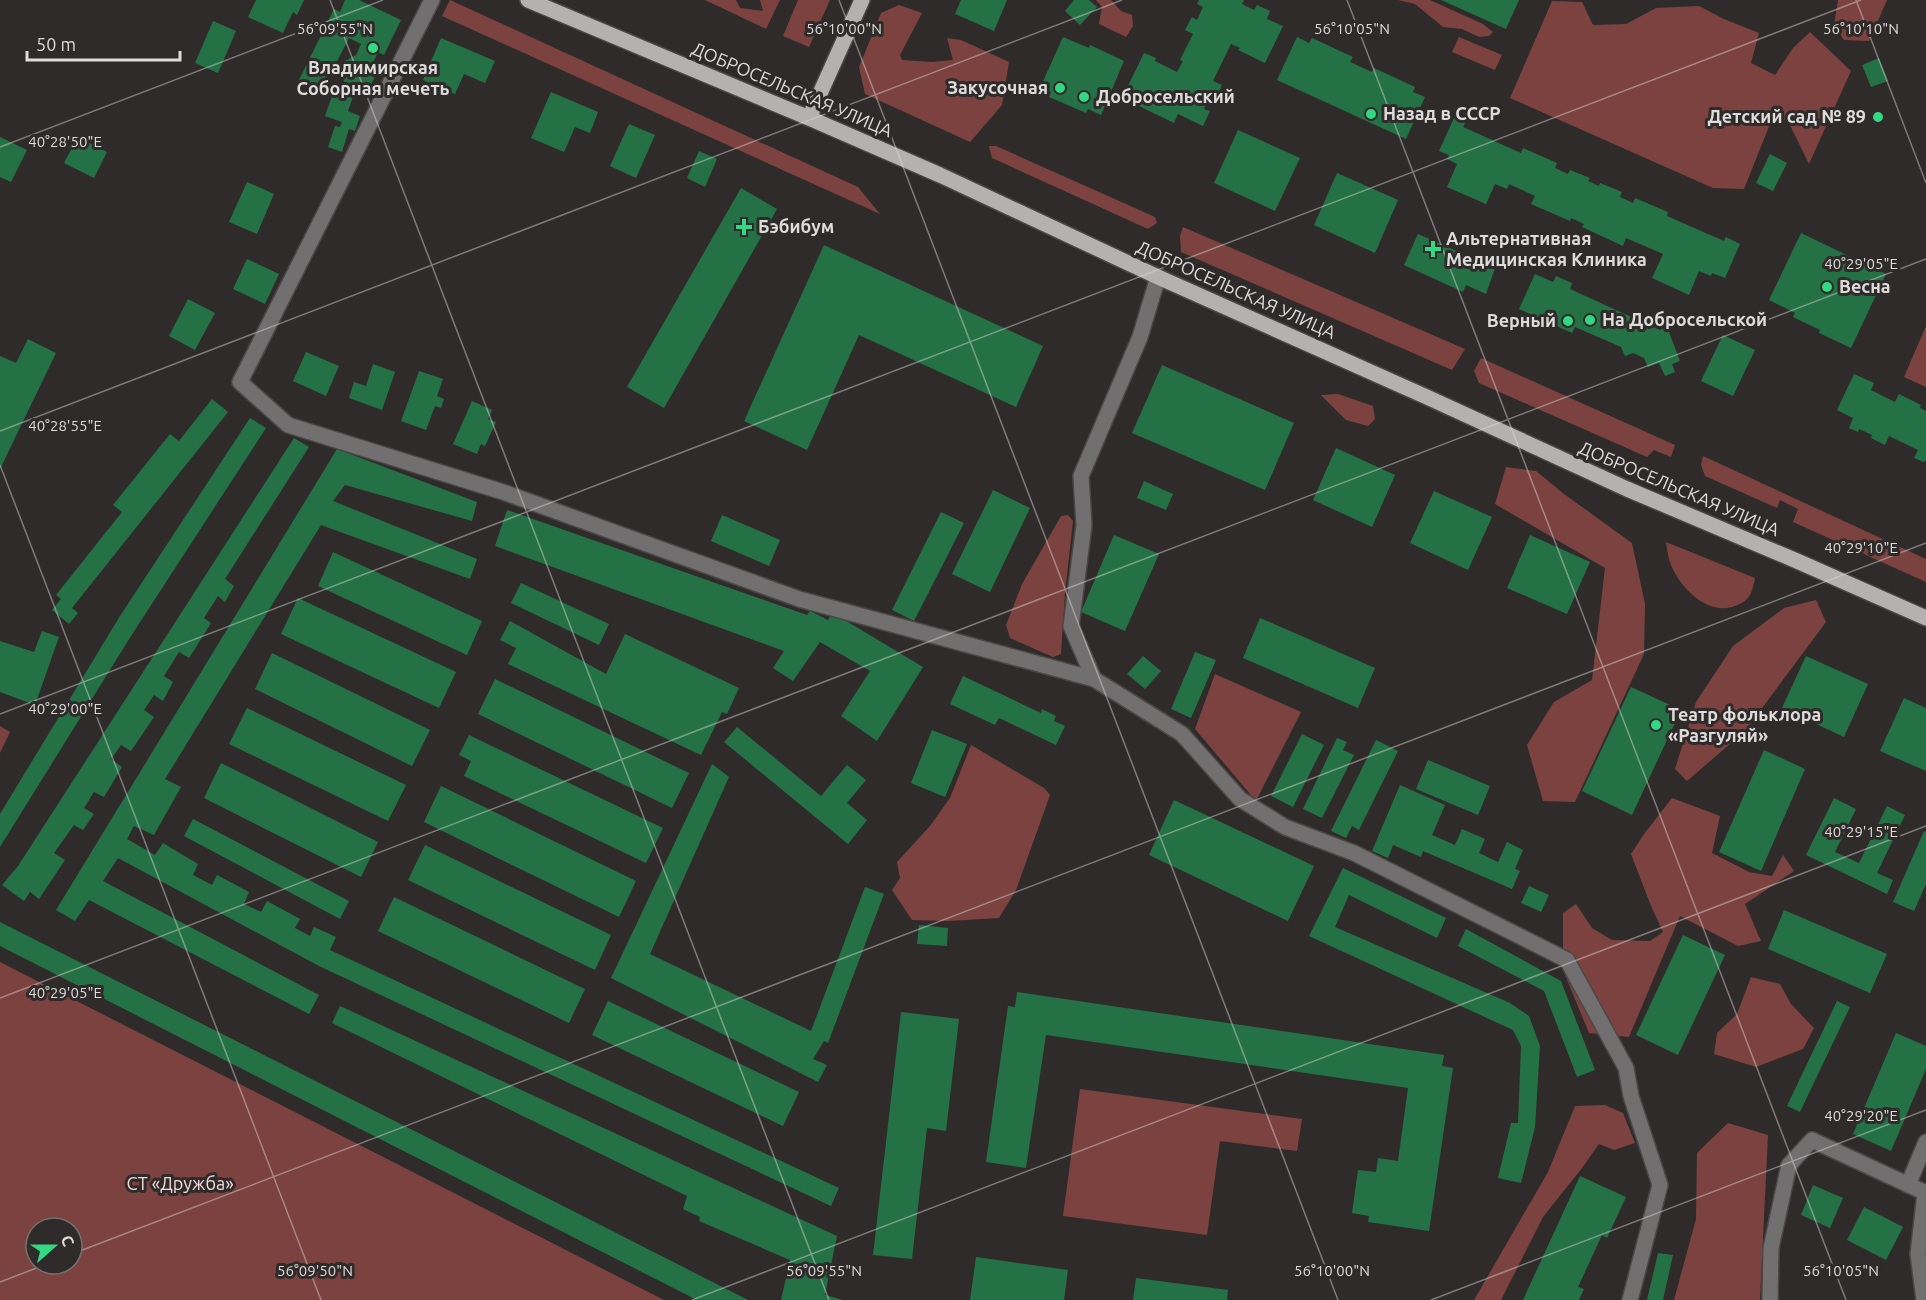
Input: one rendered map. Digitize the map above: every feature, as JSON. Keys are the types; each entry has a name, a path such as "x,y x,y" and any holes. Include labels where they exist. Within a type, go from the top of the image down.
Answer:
{"main road":[{"name":"ДОБРОСЕЛЬСКАЯ УЛИЦА","path":"528,0 962,185 1158,277 1627,489 1926,618"},
{"path":"809,118 862,0"}],"street":[{"path":"432,0 240,382 288,425 503,492 799,599 1094,679 1182,734 1240,799 1285,827 1354,853 1567,960 1626,1068 1631,1095 1660,1185 1630,1300"},
{"path":"1094,679 1071,627 1084,525 1082,476 1140,337 1158,277"},
{"path":"1770,1300 1771,1248 1789,1165 1812,1140 1926,1193 1918,1254 1924,1300"},
{"path":"1908,1185 1926,1142"}],"green space":[{"path":"450,0 858,187 880,214 442,16"},
{"path":"705,0 736,0 740,8 763,11 760,0 780,0 766,29"},
{"path":"798,0 830,0 809,47 783,36"},
{"path":"1096,0 1111,0 1121,11 1132,15 1133,26 1126,37 1099,24 1102,7"},
{"path":"1398,0 1430,0 1483,24 1493,32 1489,36 1479,37 1462,29 1443,27 1415,4"},
{"path":"1838,0 1887,0 1869,41 1844,40 1834,25"},
{"path":"1552,1 1582,2 1593,25 1626,24 1656,8 1699,6 1759,33 1751,63 1775,75 1793,48 1810,32 1851,71 1809,164 1787,119 1770,124 1744,189 1713,188 1510,98"},
{"path":"899,5 922,13 900,55 902,60 932,62 953,60 947,38 961,40 1009,62 1002,105 970,142 865,94 859,67 881,13"},
{"path":"1459,37 1502,55 1495,70 1452,52"},
{"path":"989,146 996,146 1155,217 1157,223 1148,229 992,158"},
{"path":"1183,227 1465,349 1452,370 1181,252 1180,236"},
{"path":"1926,326 1926,387 1904,377"},
{"path":"1481,358 1675,445 1671,457 1654,450 1647,457 1479,383 1474,371"},
{"path":"1338,394 1373,406 1375,419 1368,426 1346,420 1321,395"},
{"path":"1703,456 1926,559 1926,582 1793,522 1798,509 1780,500 1777,508 1705,476 1701,465"},
{"path":"1506,467 1536,471 1632,543 1645,604 1644,654 1575,802 1543,801 1527,745 1554,702 1592,680 1605,568 1495,504"},
{"path":"1068,515 1073,521 1061,654 1053,657 1010,638 1006,625 1022,584 1061,516"},
{"path":"1666,542 1755,578 1750,596 1740,604 1725,608 1706,604 1681,583 1671,565"},
{"path":"1816,600 1826,622 1745,731 1687,781 1675,769 1696,702 1733,646 1784,608"},
{"path":"1215,674 1301,712 1256,801 1195,729"},
{"path":"0,726 10,732 0,753"},
{"path":"971,745 1044,788 1050,795 1016,890 999,918 948,921 912,920 892,890 900,878 897,862 930,826 950,798"},
{"path":"1672,798 1720,816 1712,853 1749,872 1772,876 1783,855 1794,871 1745,904 1761,941 1738,946 1680,916 1629,1037 1589,1033 1563,970 1563,913 1576,904 1592,928 1612,940 1650,941 1663,932 1631,854"},
{"name":"СТ «Дружба»","path":"0,962 664,1300 0,1300"},
{"path":"1751,977 1780,984 1791,1004 1814,1028 1803,1049 1756,1067 1714,1054 1717,1033 1737,1014"},
{"path":"1080,1089 1302,1119 1297,1151 1220,1141 1207,1235 1063,1216"},
{"path":"1605,1105 1623,1113 1635,1143 1614,1150 1599,1144 1543,1217 1501,1300 1474,1300 1548,1172 1575,1106"},
{"path":"1728,1123 1768,1135 1760,1300 1674,1300 1696,1219 1697,1153"}],"building":[{"path":"256,0 304,0 297,15 293,12 283,33 248,17"},
{"path":"345,0 359,0 401,20 384,55 378,52 373,63 376,74 371,85 360,90 354,89 345,83 342,77 342,66 345,61 356,55 361,44 349,38 321,93 298,82 334,9 340,12"},
{"path":"961,0 1007,0 994,31 955,14"},
{"path":"1074,0 1089,0 1097,7 1080,25 1065,11"},
{"path":"1199,0 1244,0 1242,4 1254,10 1257,5 1270,11 1267,19 1283,26 1265,63 1238,50 1240,48 1231,44 1213,81 1222,85 1215,100 1210,98 1204,109 1210,111 1203,126 1178,114 1174,123 1139,106 1143,97 1126,90 1144,53 1177,72 1183,61 1180,60 1193,34 1185,30 1192,17 1197,20 1203,7 1197,4"},
{"path":"1441,0 1519,0 1506,29"},
{"path":"213,21 236,31 218,73 195,63"},
{"path":"1063,37 1089,48 1090,45 1124,61 1101,115 1088,109 1086,113 1049,97 1051,92 1040,88"},
{"path":"1297,37 1309,43 1312,38 1353,57 1350,62 1372,72 1374,68 1415,87 1413,92 1425,97 1406,139 1277,80"},
{"path":"441,38 495,61 485,83 464,74 455,94 423,80"},
{"path":"1879,58 1888,81 1871,87 1862,65"},
{"path":"335,87 354,94 348,111 360,116 355,131 349,129 342,152 328,147 335,126 340,127 342,122 325,116"},
{"path":"551,92 598,112 590,133 575,127 564,152 531,138"},
{"path":"1454,118 1465,123 1463,127 1521,153 1523,148 1557,163 1555,168 1568,174 1570,170 1590,178 1588,181 1599,186 1600,183 1622,192 1620,197 1633,203 1635,198 1668,212 1667,216 1724,241 1726,237 1740,244 1725,278 1699,271 1689,295 1652,278 1663,254 1626,238 1623,246 1582,227 1584,224 1571,218 1570,221 1531,204 1535,196 1509,184 1507,189 1495,184 1486,204 1447,187 1457,164 1447,159 1449,155 1439,151"},
{"path":"629,124 655,135 636,178 610,166"},
{"path":"1238,130 1300,158 1275,211 1214,183"},
{"path":"0,137 27,150 11,182 0,177"},
{"path":"78,137 107,152 94,178 64,163"},
{"path":"699,151 717,159 705,187 687,178"},
{"path":"1770,154 1787,163 1773,191 1756,183"},
{"path":"1337,173 1398,200 1375,253 1314,225"},
{"path":"247,182 274,194 257,234 229,222"},
{"path":"741,188 777,209 664,408 627,387"},
{"name":"Весна","path":"1801,233 1886,274 1851,348 1819,333 1820,330 1793,317 1795,313 1769,300"},
{"name":"Альтернативная Mедицинская Kлиника","path":"1418,234 1495,268 1486,294 1466,285 1463,292 1404,265"},
{"path":"824,245 1043,346 1016,407 859,335 807,450 744,421"},
{"path":"247,259 279,274 265,304 233,289"},
{"name":"На Добросельской","path":"1535,274 1553,282 1556,276 1572,283 1570,289 1660,330 1667,327 1680,361 1672,364 1675,372 1665,376 1659,363 1648,367 1644,358 1633,353 1625,356 1621,347 1575,327 1572,333 1519,309"},
{"path":"188,299 215,313 195,350 169,336"},
{"path":"1723,335 1755,350 1733,396 1701,381"},
{"path":"28,339 56,353 0,469 0,356 16,363"},
{"path":"306,352 339,366 326,396 293,381"},
{"path":"373,364 395,372 382,410 349,398 354,382 366,386"},
{"path":"1162,365 1294,423 1265,490 1132,433"},
{"path":"419,371 443,379 437,396 444,399 441,408 435,406 426,430 401,421"},
{"path":"1854,374 1874,383 1871,390 1895,402 1899,394 1921,405 1920,408 1926,411 1926,460 1924,462 1914,458 1918,450 1889,436 1885,445 1871,438 1872,435 1859,429 1858,432 1849,428 1853,418 1837,410"},
{"path":"212,399 228,412 72,608 78,613 69,624 52,610 61,599 56,595 122,512 113,505 170,434 179,441"},
{"path":"472,401 492,410 488,419 496,422 485,446 481,444 477,454 453,444"},
{"path":"250,418 266,428 131,636 0,847 0,814 120,616"},
{"path":"294,438 309,447 225,579 234,586 225,602 218,596 204,618 211,623 189,658 179,652 164,676 173,682 163,701 154,695 144,710 154,717 131,751 121,745 111,759 122,767 104,797 94,792 84,808 94,814 83,830 74,825 54,853 65,860 39,899 30,892 24,901 2,885 18,866"},
{"path":"1336,448 1395,475 1372,527 1313,500"},
{"path":"337,449 477,502 472,521 345,485 333,501 477,559 470,579 321,525 165,779 181,787 154,835 134,826 127,839 155,855 163,843 198,864 193,875 212,885 217,875 249,892 244,904 261,912 267,901 300,919 295,928 310,936 314,927 336,937 330,950 839,1188 831,1206 319,966 118,858 103,881 319,995 309,1014 89,900 75,921 56,910"},
{"path":"1144,481 1173,494 1166,510 1137,498"},
{"path":"993,490 1030,508 990,592 952,574"},
{"path":"1434,491 1492,517 1468,570 1410,543"},
{"path":"507,510 807,615 810,611 828,620 833,613 923,667 877,741 841,716 870,671 820,642 793,681 773,668 784,651 495,546"},
{"path":"941,512 964,523 914,621 892,610"},
{"path":"722,515 780,540 769,566 711,541"},
{"path":"1114,535 1159,554 1125,631 1081,612"},
{"path":"1530,535 1590,562 1567,614 1507,588"},
{"path":"333,552 482,621 467,655 318,586"},
{"path":"521,583 609,624 599,645 511,603"},
{"path":"298,598 456,672 439,708 281,634"},
{"path":"1260,618 1375,668 1358,708 1243,658"},
{"path":"510,621 606,674 625,634 739,688 727,714 722,712 701,755 508,664 516,648 500,640"},
{"path":"42,631 59,637 35,705 0,692 0,641 34,652"},
{"path":"1195,652 1216,660 1191,718 1171,709"},
{"path":"272,653 430,730 412,766 255,689"},
{"path":"1143,656 1161,671 1145,689 1127,674"},
{"path":"1806,656 1868,684 1844,737 1782,708"},
{"path":"963,676 1041,713 1042,709 1056,716 1054,721 1065,726 1056,745 999,718 995,725 950,704"},
{"path":"495,679 689,773 672,808 478,714"},
{"path":"1631,687 1681,710 1632,815 1582,791"},
{"path":"1904,698 1926,708 1926,771 1880,751"},
{"path":"247,708 406,785 388,821 229,744"},
{"path":"737,727 821,796 847,765 866,780 847,803 867,820 848,844 724,742"},
{"path":"932,730 967,744 945,797 911,783"},
{"path":"1302,734 1324,745 1293,807 1271,796"},
{"path":"469,735 663,828 646,863 464,776 471,761 459,755"},
{"path":"1337,738 1347,742 1343,750 1354,755 1322,818 1303,809"},
{"path":"1376,740 1398,751 1359,830 1352,826 1346,838 1331,831"},
{"path":"1764,750 1805,769 1761,871 1719,852"},
{"path":"1428,760 1490,786 1478,815 1416,789"},
{"path":"221,763 378,842 361,877 204,798"},
{"path":"712,764 729,777 650,954 811,1031 865,887 884,894 828,1043 824,1041 813,1059 827,1065 818,1082 611,978"},
{"path":"1400,785 1445,805 1432,835 1455,845 1462,829 1485,839 1479,853 1498,862 1507,842 1523,850 1515,869 1520,871 1512,889 1423,851 1421,857 1393,845 1388,858 1372,851"},
{"path":"441,786 636,881 619,917 424,822"},
{"path":"1834,798 1856,809 1835,852 1859,863 1887,806 1905,815 1877,873 1893,880 1887,894 1806,855"},
{"path":"1174,800 1314,866 1288,921 1149,855"},
{"path":"193,819 349,901 340,919 184,836"},
{"path":"1924,831 1926,832 1926,884 1914,911 1893,902"},
{"path":"425,845 611,935 595,970 408,880"},
{"path":"1343,868 1446,918 1437,938 1349,895 1335,927 1510,1003 1529,1016 1540,1046 1535,1127 1521,1183 1498,1178 1511,1123 1518,1123 1521,1046 1513,1030 1309,936"},
{"path":"1529,886 1549,895 1541,912 1521,903"},
{"path":"394,897 585,989 569,1023 378,931"},
{"path":"1784,910 1887,954 1870,993 1768,949"},
{"path":"0,922 748,1300 697,1300 0,946"},
{"path":"919,925 948,928 947,946 917,944"},
{"path":"1466,929 1561,981 1595,1070 1577,1077 1544,991 1458,946"},
{"path":"1683,935 1725,955 1678,1055 1636,1035"},
{"path":"1017,992 1444,1055 1442,1066 1453,1068 1429,1231 1368,1222 1369,1216 1352,1213 1358,1170 1376,1172 1378,1158 1398,1161 1408,1088 1046,1035 1026,1168 986,1162 1008,1006 1015,1007"},
{"path":"608,1001 799,1092 783,1126 592,1035"},
{"path":"1837,1001 1850,1007 1800,1112 1787,1106"},
{"path":"340,1006 837,1236 825,1295 843,1300 781,1300 790,1260 699,1221 700,1217 683,1209 687,1196 332,1023"},
{"path":"901,1012 959,1019 946,1131 927,1128 912,1259 873,1255"},
{"path":"1896,1033 1926,1046 1926,1069 1891,1151 1853,1134"},
{"path":"1580,1176 1626,1197 1607,1238 1602,1235 1578,1287 1584,1289 1579,1300 1523,1300"},
{"path":"1813,1185 1843,1198 1830,1228 1801,1215"},
{"path":"1864,1207 1903,1227 1886,1260 1847,1240"},
{"path":"1658,1253 1673,1255 1663,1300 1647,1300"},
{"path":"976,1257 1068,1270 1064,1300 970,1300"},
{"path":"1136,1278 1228,1290 1227,1300 1133,1300"}],"place":[{"name":"Владимирская Соборная мечеть","path":"373,48"},
{"name":"Закусочная","path":"1060,88"},
{"name":"Добросельский","path":"1084,97"},
{"name":"Назад в СССР","path":"1371,114"},
{"name":"Детский сад № 89","path":"1878,117"},
{"name":"Бэбибум","path":"744,227"},
{"name":"Альтернативная Mедицинская Kлиника","path":"1433,249"},
{"name":"Весна","path":"1827,287"},
{"name":"На Добросельской","path":"1590,320"},
{"name":"Верный","path":"1568,321"},
{"name":"Театр фольклора «Разгуляй»","path":"1656,725"}]}
